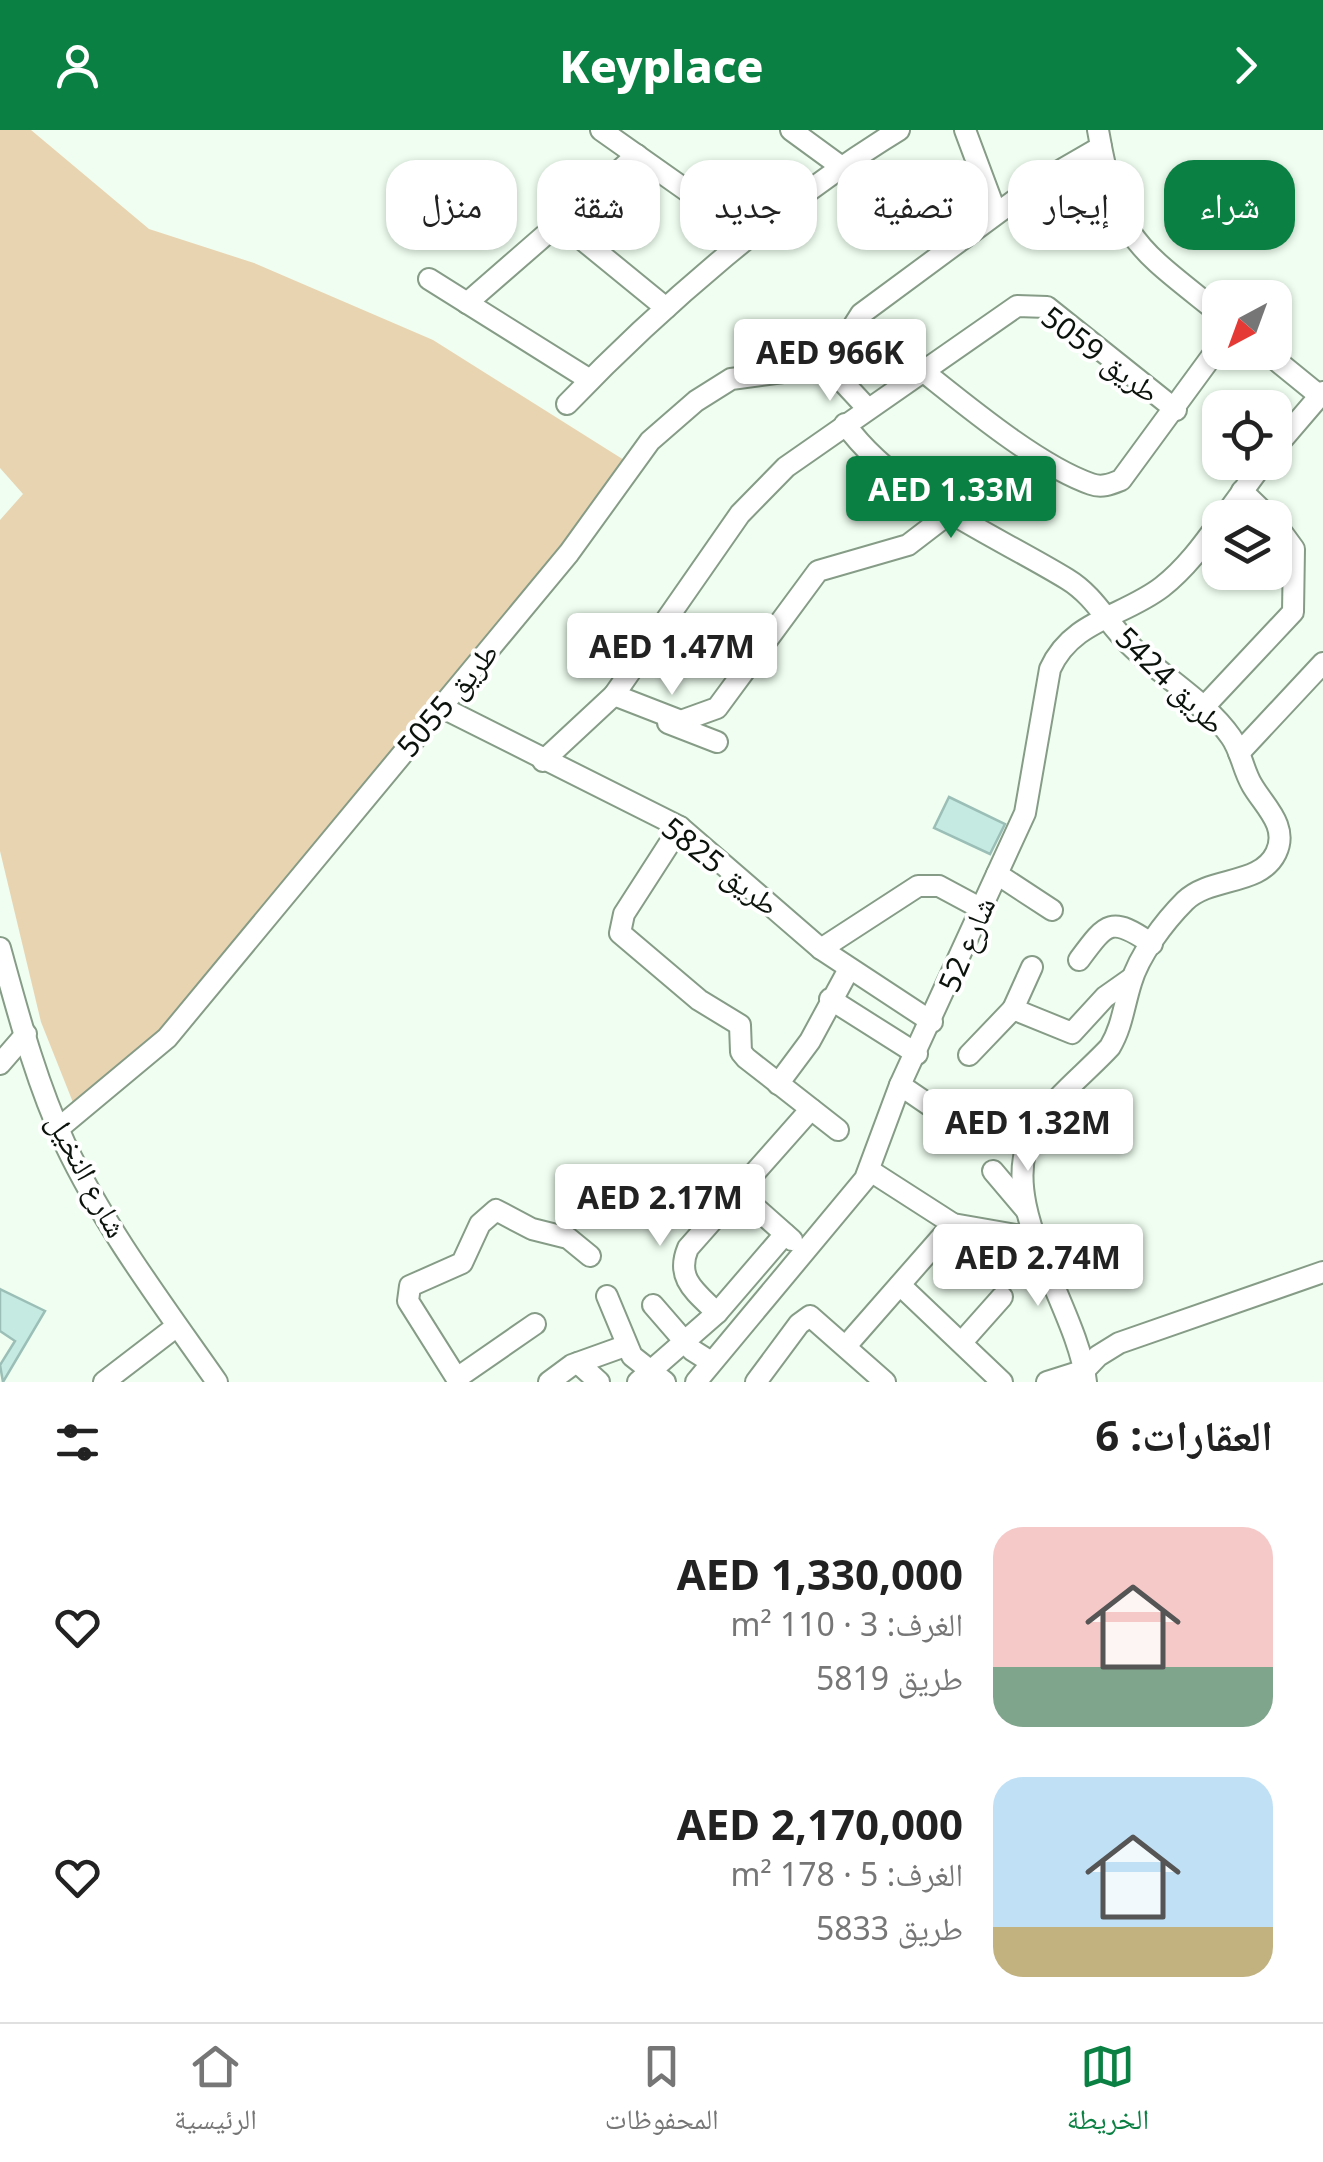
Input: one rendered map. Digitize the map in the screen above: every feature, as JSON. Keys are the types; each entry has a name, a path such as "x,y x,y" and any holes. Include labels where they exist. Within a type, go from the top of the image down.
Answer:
{"street":[{"path":"601,130 680,186"},
{"path":"791,130 837,164"},
{"path":"855,160 899,130"},
{"path":"965,130 996,214"},
{"path":"868,409 828,366 861,314 1099,138 1116,209 1130,236 1202,298"},
{"path":"631,160 637,155"},
{"path":"817,188 837,173"},
{"path":"467,303 537,244"},
{"path":"595,250 666,308"},
{"path":"567,404 666,308 739,250"},
{"path":"429,279 590,380"},
{"name":"طريق 5059","path":"543,761 611,698 740,514 786,468 1018,306 1047,307 1176,410"},
{"name":"طريق 5055","path":"59,1128 167,1038 569,553 650,441 731,379 828,366"},
{"name":"طريق 5059","path":"924,372 992,424 1094,485 1121,480 1203,370"},
{"path":"1290,370 1321,394 1292,428"},
{"name":"طريق 5424","path":"845,424 866,452 951,512 1068,580 1108,616 1131,646 1229,734 1253,788 1279,827 1276,854 1256,873 1197,891 1152,944 1132,978 1118,1033 1037,1124 1025,1160 1026,1210"},
{"name":"شارع 52","path":"1236,500 1251,480"},
{"path":"1242,492 1251,500"},
{"path":"611,698 681,721 700,718 716,708 818,571 908,545 951,512"},
{"name":"شارع 52","path":"696,1382 859,1189 869,1170 900,1085 932,1022 1032,790 1050,669 1066,640 1164,585 1202,542"},
{"path":"1202,709 1293,612 1292,546"},
{"path":"1239,753 1323,664"},
{"path":"611,698 717,742"},
{"name":"طريق 5825","path":"441,707 680,827 821,949 932,1022"},
{"path":"680,827 624,914 620,933 698,1000 740,1025 741,1052 838,1130"},
{"path":"997,874 1052,910"},
{"path":"821,949 918,886 939,886 980,908"},
{"path":"1079,960 1102,929 1113,924 1124,925 1152,944"},
{"name":"شارع النخيل","path":"0,949 59,1128 178,1326 217,1382"},
{"path":"970,1055 1013,1009 1032,966"},
{"path":"778,1084 810,1041 850,968"},
{"path":"1013,1009 1072,1033 1132,978"},
{"path":"830,999 917,1054"},
{"path":"0,1064 26,1034"},
{"path":"900,1085 944,1115"},
{"path":"717,1314 683,1278 682,1262 688,1248 740,1194 811,1109"},
{"path":"869,1170 952,1224 1033,1238"},
{"path":"993,1170 1026,1210 1033,1238 1080,1343 1082,1378"},
{"path":"740,1194 804,1251"},
{"path":"535,1324 458,1380 408,1301 406,1290 462,1263 488,1214 496,1210 532,1229 560,1234 590,1256"},
{"path":"846,1346 952,1224"},
{"path":"607,1296 625,1346 651,1378 717,1314 785,1234"},
{"path":"1047,1382 1082,1378 1120,1343 1323,1272"},
{"path":"900,1284 1002,1382"},
{"path":"962,1342 1002,1296"},
{"path":"653,1305 684,1342 712,1362"},
{"path":"756,1382 803,1319 816,1318 885,1382"},
{"path":"116,1378 178,1326"},
{"path":"549,1382 578,1362 625,1346"},
{"path":"578,1362 599,1382"}],"shaded area":[{"path":"0,130 31,130 149,229 254,263 433,340 624,460 582,526 160,1039 74,1105 41,1022 0,851 0,520 23,494 0,468"}],"building":[{"path":"949,797 1005,824 990,854 934,828"},
{"path":"0,1289 45,1311 3,1382 0,1365 15,1341 0,1331"}]}
